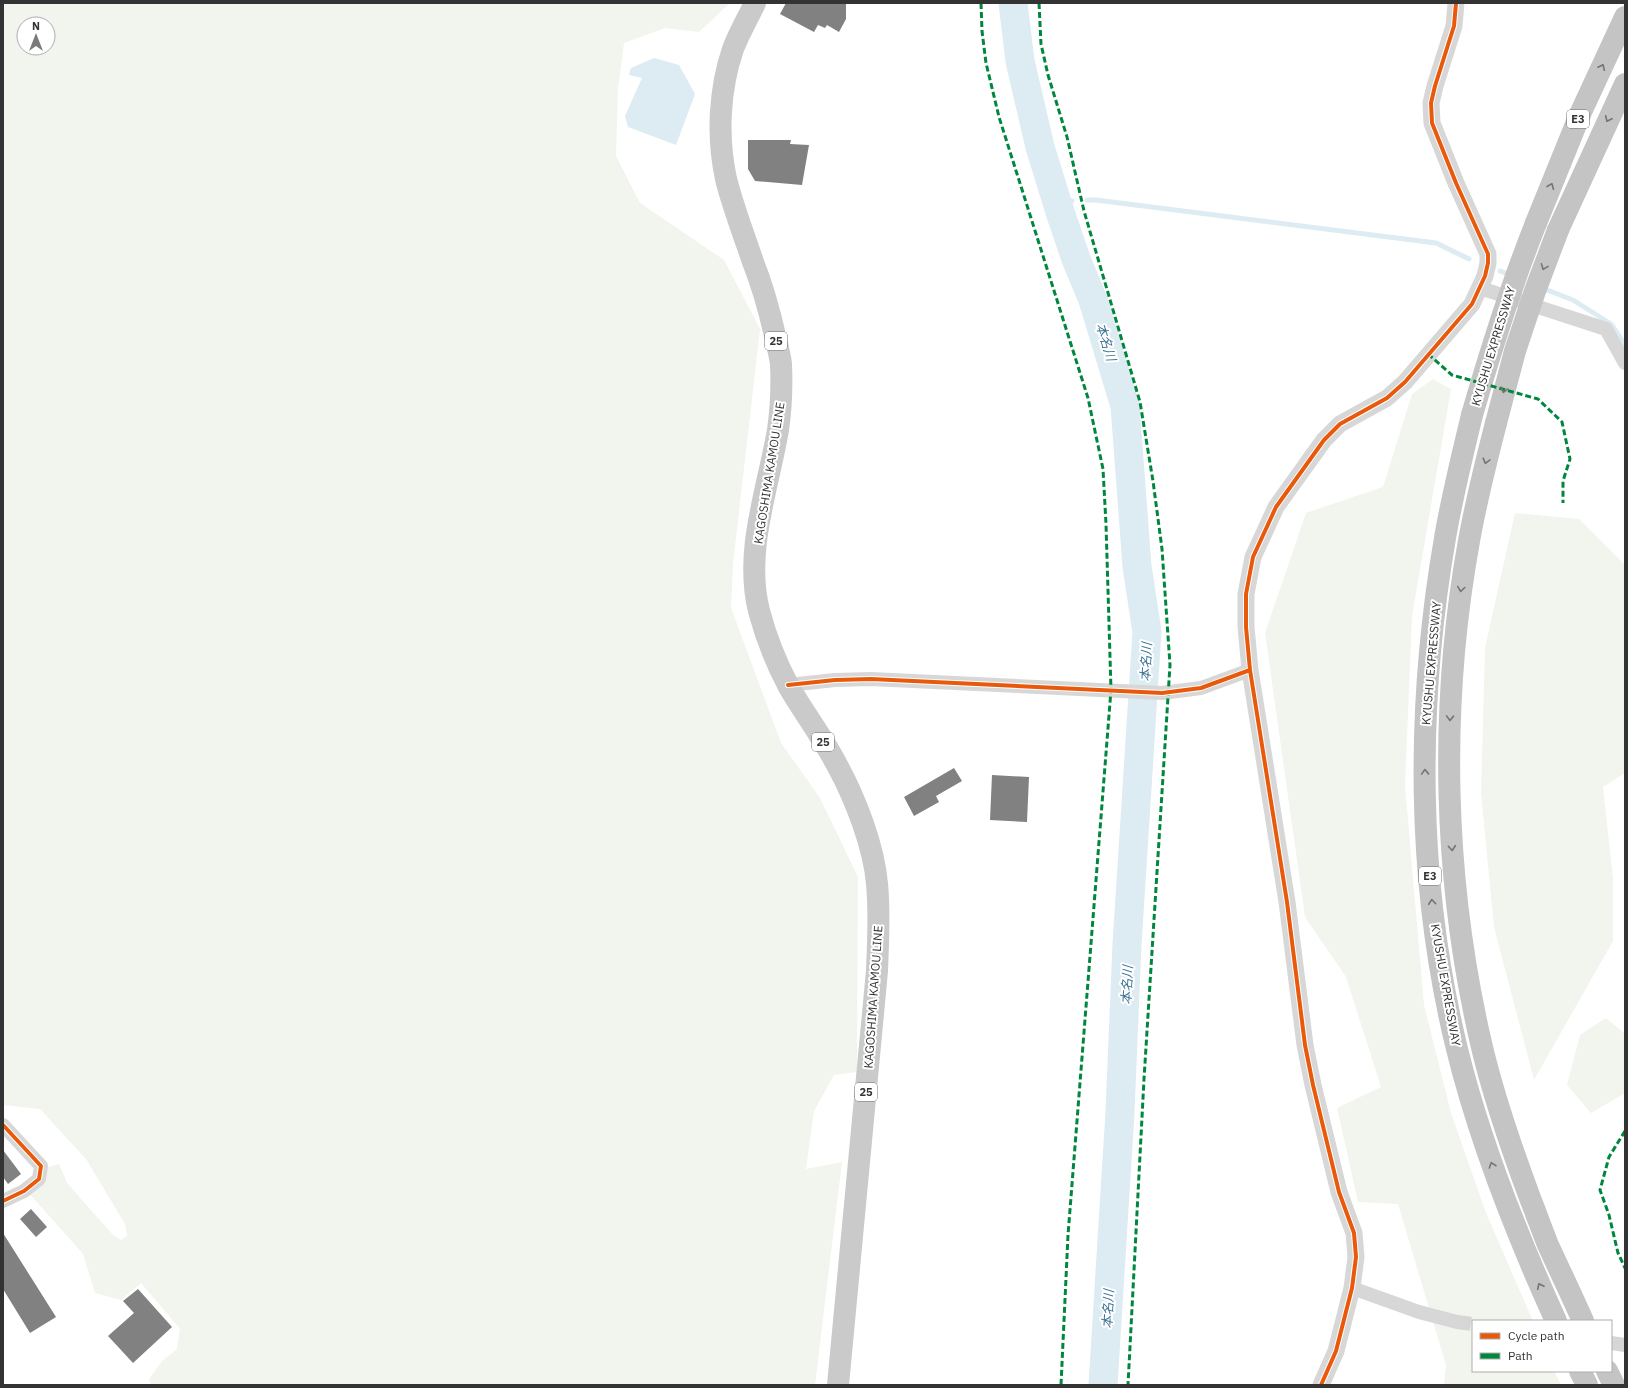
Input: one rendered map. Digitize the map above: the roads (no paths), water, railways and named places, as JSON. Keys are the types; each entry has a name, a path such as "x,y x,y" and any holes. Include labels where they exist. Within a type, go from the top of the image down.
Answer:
{"highway":[{"name":"KYUSHU EXPRESSWAY","path":"1556,1320 1525,1252 1475,1114 1457,1048 1442,974 1432,905 1427,836 1424,758 1428,675 1434,616 1445,538 1458,472 1472,415 1494,339 1512,284 1536,222 1581,112 1625,17"},
{"name":"KYUSHU EXPRESSWAY","path":"1583,1320 1547,1243 1519,1168 1500,1110 1482,1044 1466,970 1457,904 1451,836 1449,757 1457,618 1468,542 1482,477 1496,423 1515,351 1535,291 1558,230 1625,84"},
{"path":"1580,1372 1587,1385"},
{"path":"1608,1372 1614,1385"}],"main road":[{"name":"KAGOSHIMA KAMOU LINE","path":"755,3 734,48 727,72 721,111 721,140 726,179 770,311 781,361 781,397 778,430 761,507 755,572 759,609 775,658 788,685 837,765 854,801 873,855 877,885 877,971 838,1385"}],"street":[{"path":"1321,1385 1336,1351 1352,1288 1356,1257 1354,1233 1339,1192 1313,1085 1305,1045 1287,902 1250,670 1246,627 1246,594 1253,557 1276,507 1324,440 1340,424 1387,398 1405,382 1472,304 1480,288 1488,264 1488,254 1456,183 1432,123 1431,103 1454,26 1456,3"},
{"path":"1480,288 1606,329 1625,363"},
{"path":"788,685 835,680 871,679 1162,693 1201,688 1250,670"},
{"path":"3,1125 41,1166 39,1180 24,1191 3,1201"},
{"path":"1352,1288 1419,1312 1457,1322"}],"waterway":[{"name":"本名川","path":"1013,3 1020,61 1040,147 1076,259 1093,300 1125,406 1137,566 1147,632 1127,944 1120,1112 1103,1385"},
{"path":"1087,200 1436,243 1469,259"},
{"path":"1057,202 1072,201"},
{"path":"1500,271 1511,275"},
{"path":"1542,288 1573,300 1611,324 1625,345"}],"tunnel":[{"path":"1457,1322 1472,1324"},
{"path":"1612,1343 1625,1345"}]}
